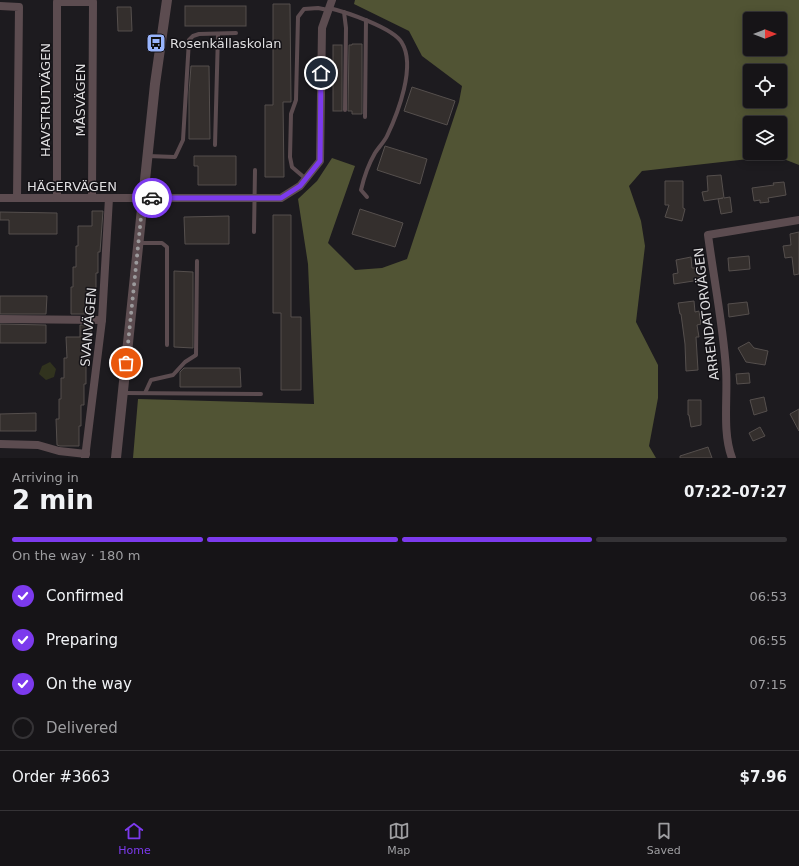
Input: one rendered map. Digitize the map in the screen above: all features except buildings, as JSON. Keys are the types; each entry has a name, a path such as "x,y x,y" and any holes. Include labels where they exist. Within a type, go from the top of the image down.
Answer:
{"street":[{"path":"116,458 155,84 168,0"},
{"name":"MÅSVÄGEN","path":"57,2 92,2 92,197"},
{"name":"HAVSTRUTVÄGEN","path":"57,2 57,198"},
{"path":"0,6 19,7 17,198"},
{"name":"HÄGERVÄGEN","path":"0,198 281,198 300,186 320,161 322,28 330,6"},
{"name":"SVANVÄGEN","path":"85,456 102,320 109,198"},
{"name":"ARRENDATORVÄGEN","path":"732,458 729,450 726,415 726,371 708,235 799,220"},
{"path":"0,319 102,320"},
{"path":"0,444 38,445 85,456"}],"lane":[{"path":"306,179 292,167 290,157 291,114 296,100 298,16 304,9 330,6 366,20 393,34 402,42 407,54 408,69 396,116 386,137 366,169 361,190 367,197"},
{"path":"344,12 346,28 345,110"},
{"path":"364,117 366,20"},
{"path":"148,156 175,157 183,140 189,40 193,36 199,34 236,33"},
{"path":"216,145 218,34"},
{"path":"254,232 255,170"},
{"path":"139,243 162,243 167,247 167,345"},
{"path":"145,393 151,380 173,375 185,362 196,355 197,261"},
{"path":"123,393 261,394"}],"green space":[{"path":"355,0 799,0 799,165 786,160 787,116 743,116 743,160 642,171 629,186 641,221 645,246 636,322 658,365 658,398 649,446 656,458 133,458 138,399 314,404 308,264 298,199 317,181 332,158 355,166 328,243 355,270 382,268 407,259 459,102 462,86 422,56 409,31 354,4"},
{"path":"50,362 56,369 54,377 46,380 39,374 42,366"}],"way so far":[{"path":"126,363 143,198 152,198"}],"place":[{"name":"Rosenkällaskolan","path":"156,43"}],"route":[{"path":"152,198 281,198 300,186 320,161 321,73"}]}
